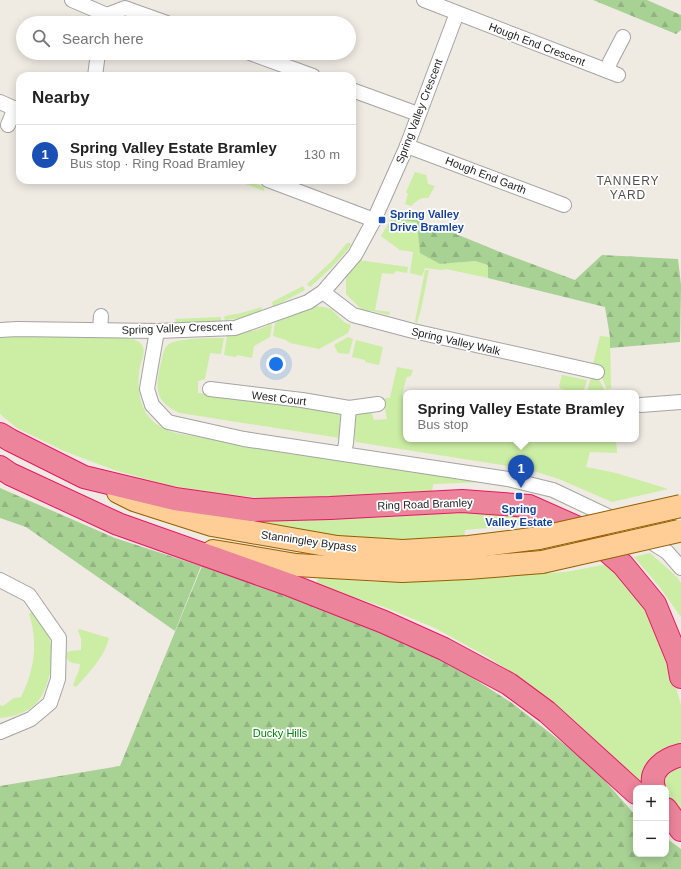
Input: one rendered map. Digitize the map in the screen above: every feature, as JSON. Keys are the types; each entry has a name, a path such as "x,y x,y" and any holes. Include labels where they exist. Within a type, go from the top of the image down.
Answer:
{"highway":[{"name":"Stanningley Bypass","path":"0,434 84,477"},
{"name":"Stanningley Bypass","path":"0,467 10,474 118,524 175,545"},
{"name":"Ring Road Bramley","path":"84,477 175,499 252,510 330,508 462,501 529,506 583,530 624,565 655,604 678,660 681,677"},
{"path":"175,545 290,585 384,622 444,648 509,684 547,712 633,790"},
{"path":"654,785 655,770 664,761 681,755"},
{"path":"669,813 681,830"},
{"path":"667,821 681,834"}],"main road":[{"name":"Stanningley Bypass","path":"84,477 134,500 212,525 337,547 403,550 469,547 538,538 681,506"},
{"name":"Stanningley Bypass","path":"175,545 296,565 402,571 468,568 542,562 680,530"}],"street":[{"name":"Hough End Crescent","path":"424,0 613,73 610,62 623,37"},
{"path":"76,1 100,16"},
{"path":"110,16 125,8 147,16"},
{"name":"Spring Valley Crescent","path":"0,330 100,323 157,331 235,328 268,309 308,302 323,292 355,254 374,220 407,146 457,13"},
{"path":"96,72 97,60"},
{"path":"269,60 302,72"},
{"path":"356,91 418,114"},
{"path":"0,102 16,109"},
{"path":"8,125 16,111"},
{"name":"Hough End Garth","path":"407,146 564,205"},
{"path":"279,184 374,220"},
{"name":"Spring Valley Walk","path":"323,292 353,315 395,323 413,331 597,372"},
{"path":"157,331 148,389 152,405 168,422 244,439 508,479 553,490 616,520 667,552 681,568"},
{"name":"West Court","path":"210,389 302,400 349,408 378,404"},
{"path":"641,405 681,402"},
{"path":"344,453 349,408"},
{"path":"0,580 29,595 59,638 58,679 50,702 31,719 0,732"}],"green space":[{"path":"593,0 647,0 681,15 681,30 676,34"},
{"path":"415,172 426,175 428,184 435,186 428,198 420,199 411,206 405,204 408,194 406,192"},
{"path":"246,184 256,184 264,187 264,191"},
{"path":"400,211 500,252 575,280 602,255 678,259 681,285 680,342 610,348 610,337 605,307 488,278 488,265 475,261 440,264 420,253 417,222 391,219"},
{"path":"391,219 417,222 440,264 475,261 488,265 488,278 446,269 425,268 422,276 410,273 413,252 400,250 381,236"},
{"path":"347,243 350,243 351,245 332,267 310,287 307,284 332,261"},
{"path":"358,260 408,267 407,273 396,271 393,274 382,273 375,310 390,312 389,315 372,311 363,311 346,294 346,278"},
{"path":"425,270 429,270 417,323 415,322"},
{"path":"303,286 305,290 273,307 272,302"},
{"path":"315,306 331,309 344,322 351,325 348,333 319,349 290,343 286,340 273,336 275,323 306,308"},
{"path":"262,307 261,312 241,318 224,319 225,316"},
{"path":"221,317 221,321 203,322 176,322 175,319"},
{"path":"272,324 270,337 254,346 252,358 237,355 236,357 224,355 227,336 257,330"},
{"path":"120,336 137,341 142,345 144,350 139,372 139,393 145,412 157,425 175,433 267,449 484,482 433,484 432,492 281,500 221,494 167,485 114,470 64,451 17,428 0,414 0,337"},
{"path":"600,336 610,337 611,388 607,389 597,366 593,364"},
{"path":"348,337 353,339 349,354 338,353 334,345"},
{"path":"224,338 221,354 210,353 205,379 198,381 198,393 334,410 341,415 340,438 180,413 171,409 165,404 158,393 158,379 164,350 167,346 173,342 187,339"},
{"path":"356,340 383,347 379,365 352,357"},
{"path":"397,367 413,370 411,376 407,377 406,379 402,396 403,442 616,442 617,453 590,452 586,467 616,473 668,489 612,502 559,479 527,469 356,442 354,427 356,416 363,412 371,411 374,420 387,419 384,404 385,398 390,398"},
{"path":"592,373 596,374 604,390 588,390"},
{"path":"562,375 587,380 584,390 566,390 561,389 559,386"},
{"path":"0,488 115,538 201,566 175,631 26,527 0,518"},
{"path":"491,509 542,520 527,524 465,530 464,538 419,541 372,541 235,522 234,514"},
{"path":"650,553 676,576 681,583 681,617 658,585 634,557"},
{"path":"613,563 644,603 667,658 681,705 681,748 646,785 640,785 563,713 526,682 486,656 435,628 384,607 315,585 319,577 374,582 446,581 496,576 566,572"},
{"name":"Ducky Hills","path":"202,566 291,589 443,659 512,703 593,767 633,813 633,857 669,857 669,840 681,849 681,869 0,869 0,786 120,766"},
{"path":"33,611 43,624 50,639 52,660 46,687 39,700 25,712 0,718 0,705 3,706 14,698 21,697 27,684 33,664 34,635 29,614"},
{"path":"79,629 109,638 100,658 91,671 76,687 73,685 80,664 69,661 67,659 67,653 70,651 81,650"},
{"path":"681,763 681,815 669,804 669,785 661,785 664,776"}],"place":[{"name":"Spring Valley Drive Bramley","path":"382,220"},
{"name":"Spring Valley Estate Bramley","path":"521,488"},
{"name":"Spring Valley Estate","path":"519,496"}],"district":[{"name":"TANNERY YARD","path":"628,188"}]}
